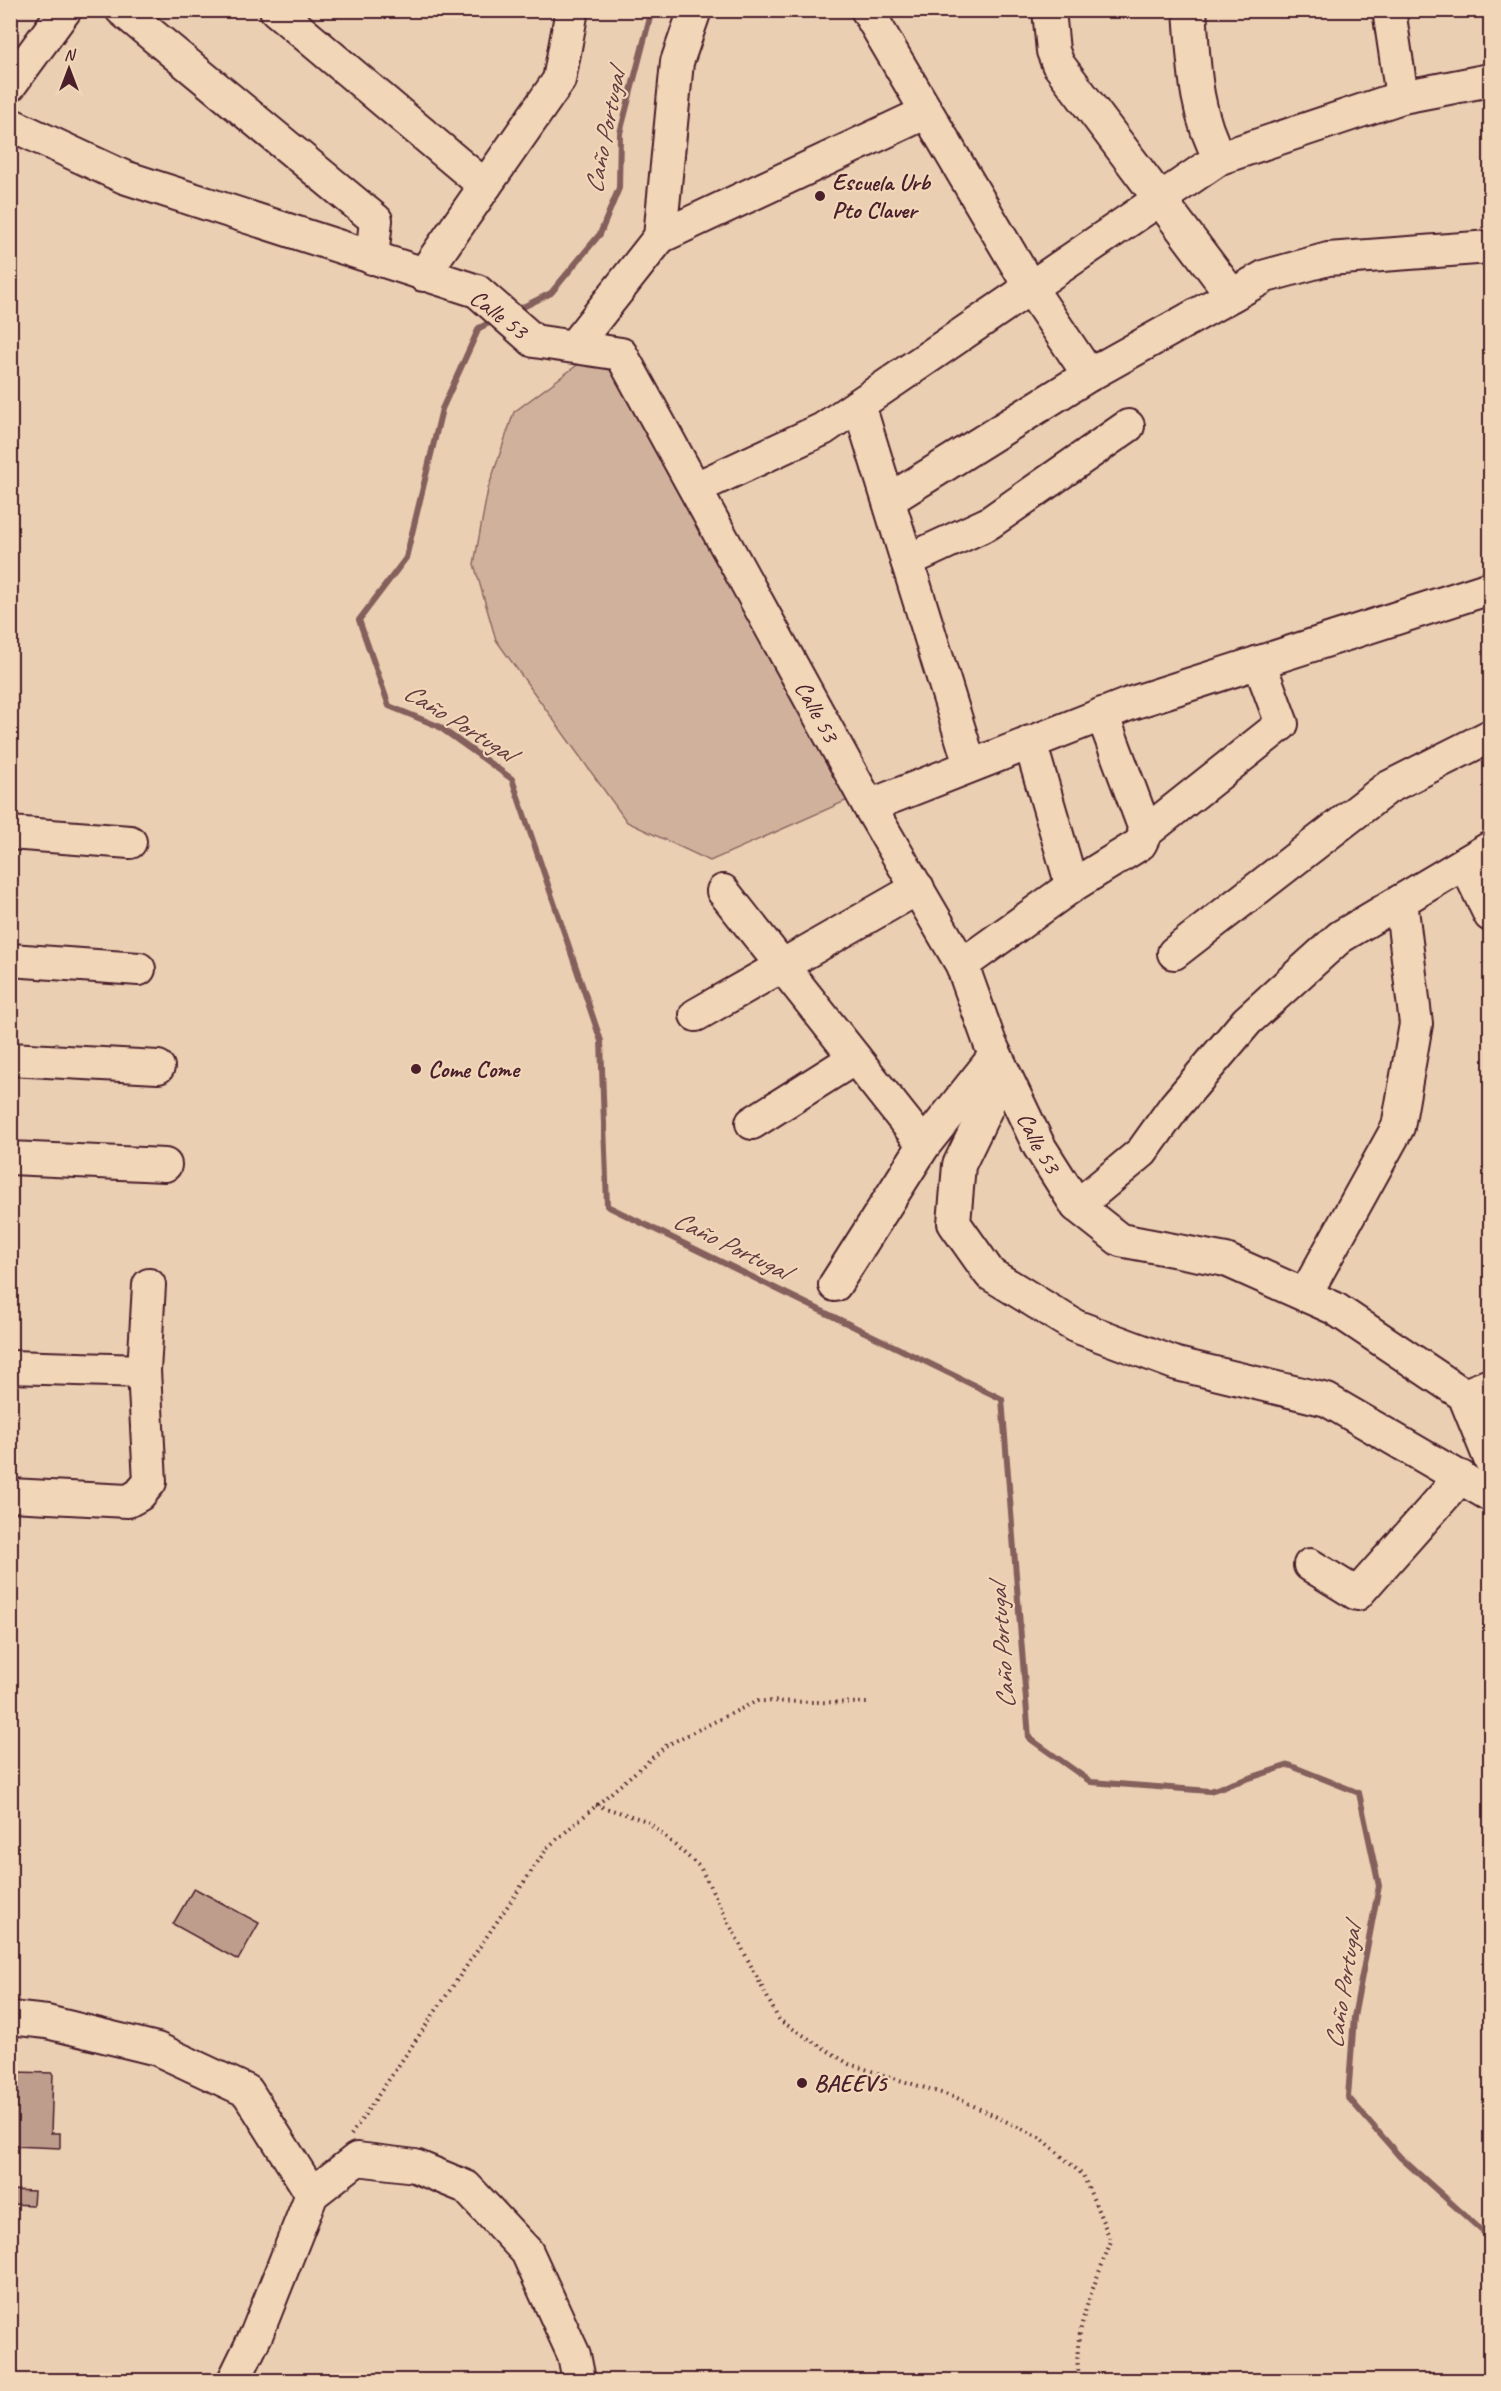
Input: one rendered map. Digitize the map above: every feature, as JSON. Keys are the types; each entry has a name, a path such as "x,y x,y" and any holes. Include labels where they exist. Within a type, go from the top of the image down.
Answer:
{"street":[{"path":"10,85 65,10"},
{"path":"122,10 376,220 372,258"},
{"path":"276,10 485,186"},
{"path":"423,274 559,80 572,10"},
{"path":"660,237 676,62 695,10"},
{"path":"867,10 1031,289 1089,375"},
{"path":"1049,10 1053,51 1058,64 1232,296"},
{"path":"1190,10 1196,86 1207,135 1220,158"},
{"path":"1389,10 1402,97"},
{"path":"696,488 823,429 1162,200 1220,158 1402,97 1491,80"},
{"path":"574,346 660,237 926,113"},
{"name":"Calle 53","path":"10,124 124,177 477,291 534,341 621,354 869,806 962,965 996,1056 1039,1146 1077,1206 1120,1240 1226,1260 1334,1308 1477,1390 1491,1459"},
{"path":"889,500 1089,375 1266,276 1328,260 1491,247"},
{"path":"859,405 970,765"},
{"path":"907,561 989,523 1128,426"},
{"path":"869,806 1102,714 1491,588"},
{"path":"962,965 1072,886 1140,844 1146,832 1282,724 1259,662"},
{"path":"1102,714 1146,832"},
{"path":"1174,953 1387,788 1491,736"},
{"path":"1030,742 1072,886"},
{"path":"10,833 130,842"},
{"path":"1077,1206 1142,1152 1175,1106 1246,1021 1340,937 1478,855 1491,915"},
{"path":"696,1015 918,888"},
{"path":"723,891 924,1145"},
{"path":"1305,1295 1398,1127 1416,1024 1401,901"},
{"path":"10,960 139,969"},
{"path":"835,1286 924,1145 996,1056"},
{"path":"996,1056 987,1107 959,1164 954,1223 990,1274 1075,1326 1177,1364 1327,1400 1491,1495"},
{"path":"752,1123 855,1058"},
{"path":"10,1059 158,1067"},
{"path":"10,1158 165,1164"},
{"path":"10,1495 128,1501 139,1495 150,1482 144,1371 149,1286"},
{"path":"10,1367 144,1371"},
{"path":"1310,1565 1357,1594 1461,1477"},
{"path":"10,2018 47,2022 157,2049 247,2091 312,2194"},
{"path":"234,2380 257,2333 312,2194 357,2159 415,2166 466,2187 527,2252 574,2355 579,2380"}],"path":[{"path":"350,2137 548,1847 667,1745 757,1701 871,1703"},
{"path":"596,1805 647,1821 700,1867 779,2020 849,2064 957,2098 1041,2138 1083,2175 1111,2241 1085,2315 1076,2364 1080,2380"}],"shaded area":[{"path":"584,360 608,364 848,800 710,861 627,822 496,640 474,564 488,489 514,412"}],"building":[{"path":"194,1888 259,1923 238,1960 173,1924"},
{"path":"16,2072 53,2073 51,2133 60,2133 60,2148 13,2146 15,2092 10,2092 10,2079 16,2079"},
{"path":"10,2190 34,2191 33,2205 10,2204"}],"waterway":[{"name":"Caño Portugal","path":"515,311 551,293 600,234 619,188 620,133 652,10"},
{"name":"Caño Portugal","path":"495,320 479,328 442,409 406,558 359,620 389,706 438,726 512,779 601,1041 607,1206 1002,1399 1029,1738 1091,1782 1210,1791 1289,1765 1359,1793 1379,1886 1354,2017 1348,2097 1400,2157 1490,2238"}],"place":[{"name":"Escuela Urb Pto Claver","path":"820,196"},
{"name":"Come Come","path":"416,1069"},
{"name":"BAEEV5","path":"802,2083"}]}
